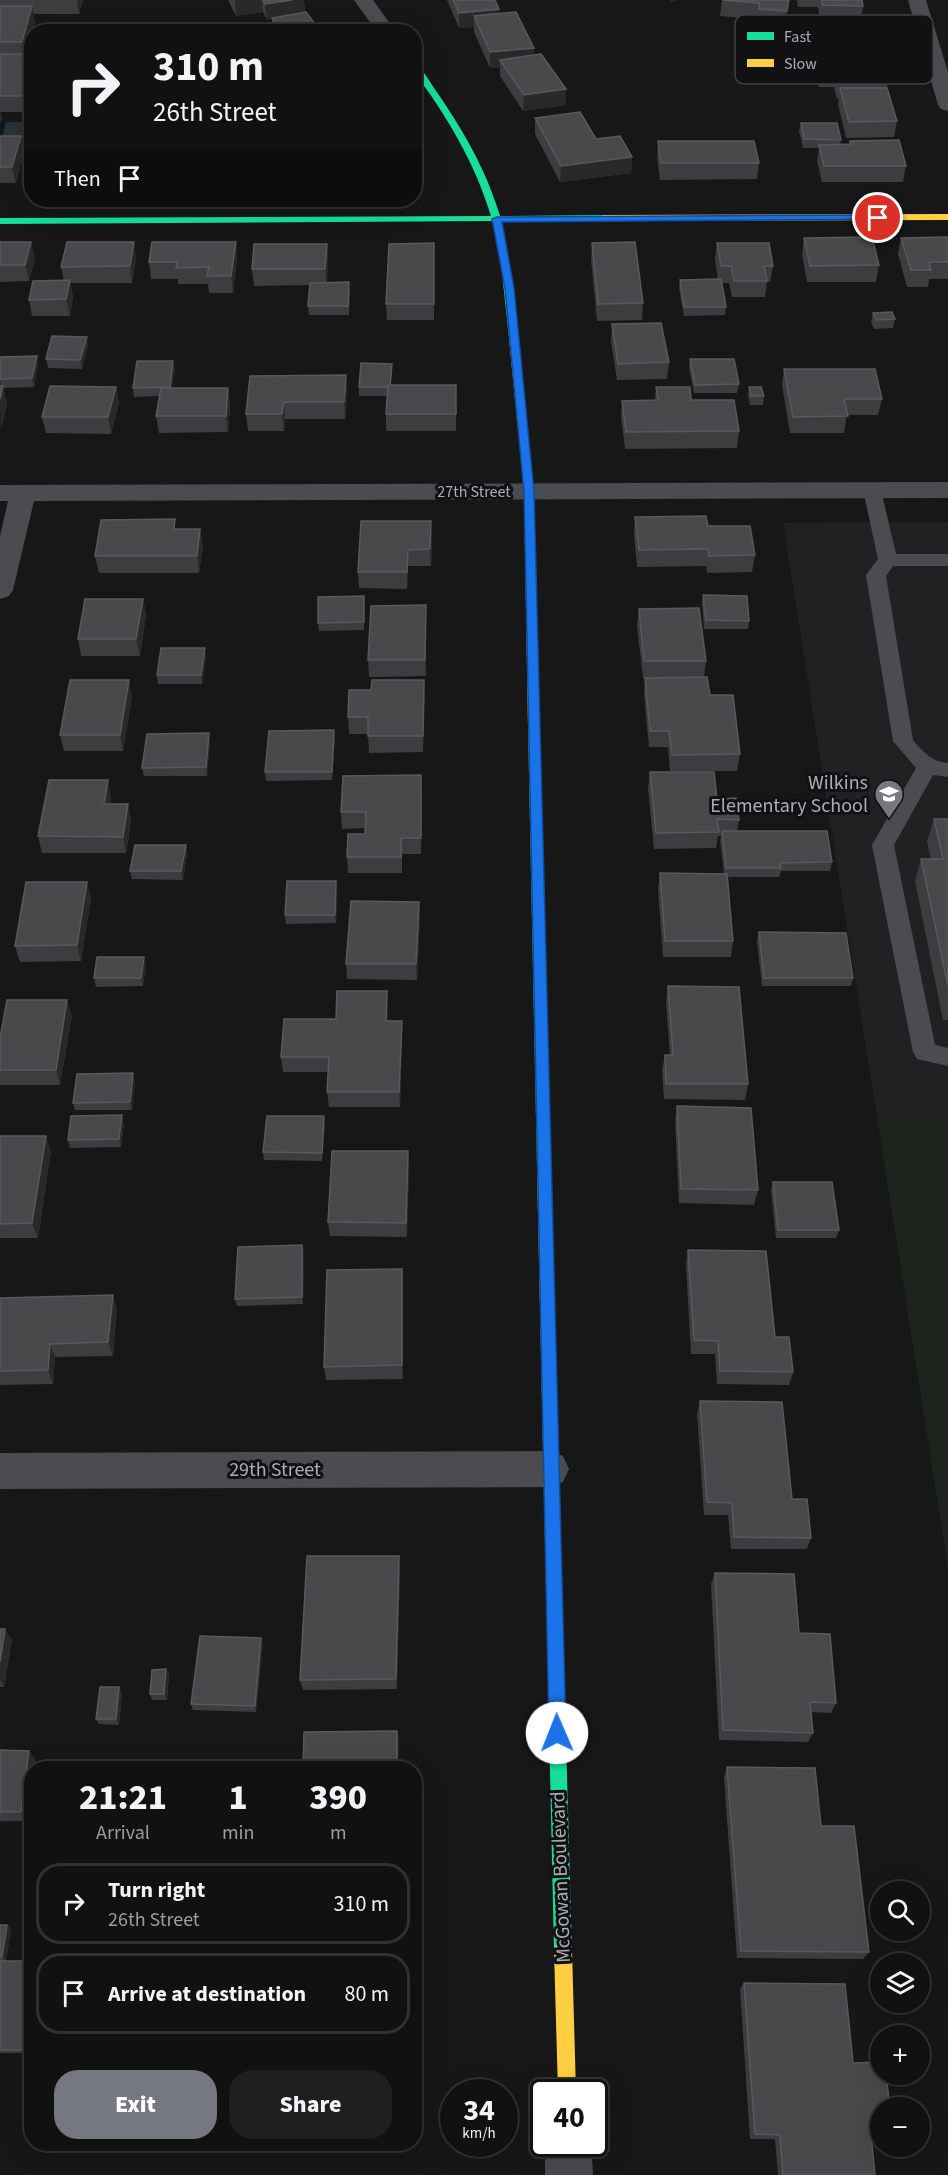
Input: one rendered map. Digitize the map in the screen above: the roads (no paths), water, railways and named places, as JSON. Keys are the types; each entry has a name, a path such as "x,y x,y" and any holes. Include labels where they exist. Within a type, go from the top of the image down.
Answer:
{"street":[{"path":"363,0 381,24"},
{"path":"917,0 921,15"},
{"path":"933,54 948,105"},
{"name":"McGowan Boulevard","path":"422,77 436,95 472,155 497,219 509,288 529,492 550,1469 567,2079"},
{"path":"0,220 948,217"},
{"name":"27th Street","path":"11,493 948,490"},
{"path":"0,590 11,493"},
{"name":"29th Street","path":"0,1472 550,1469"},
{"path":"568,2157 569,2175"}],"lane":[{"path":"872,490 888,561"},
{"path":"948,560 888,561 876,575 903,741 915,756 938,769 883,845 925,1052 948,1057"}],"place":[{"name":"Wilkins Elementary School","path":"889,820"}]}
